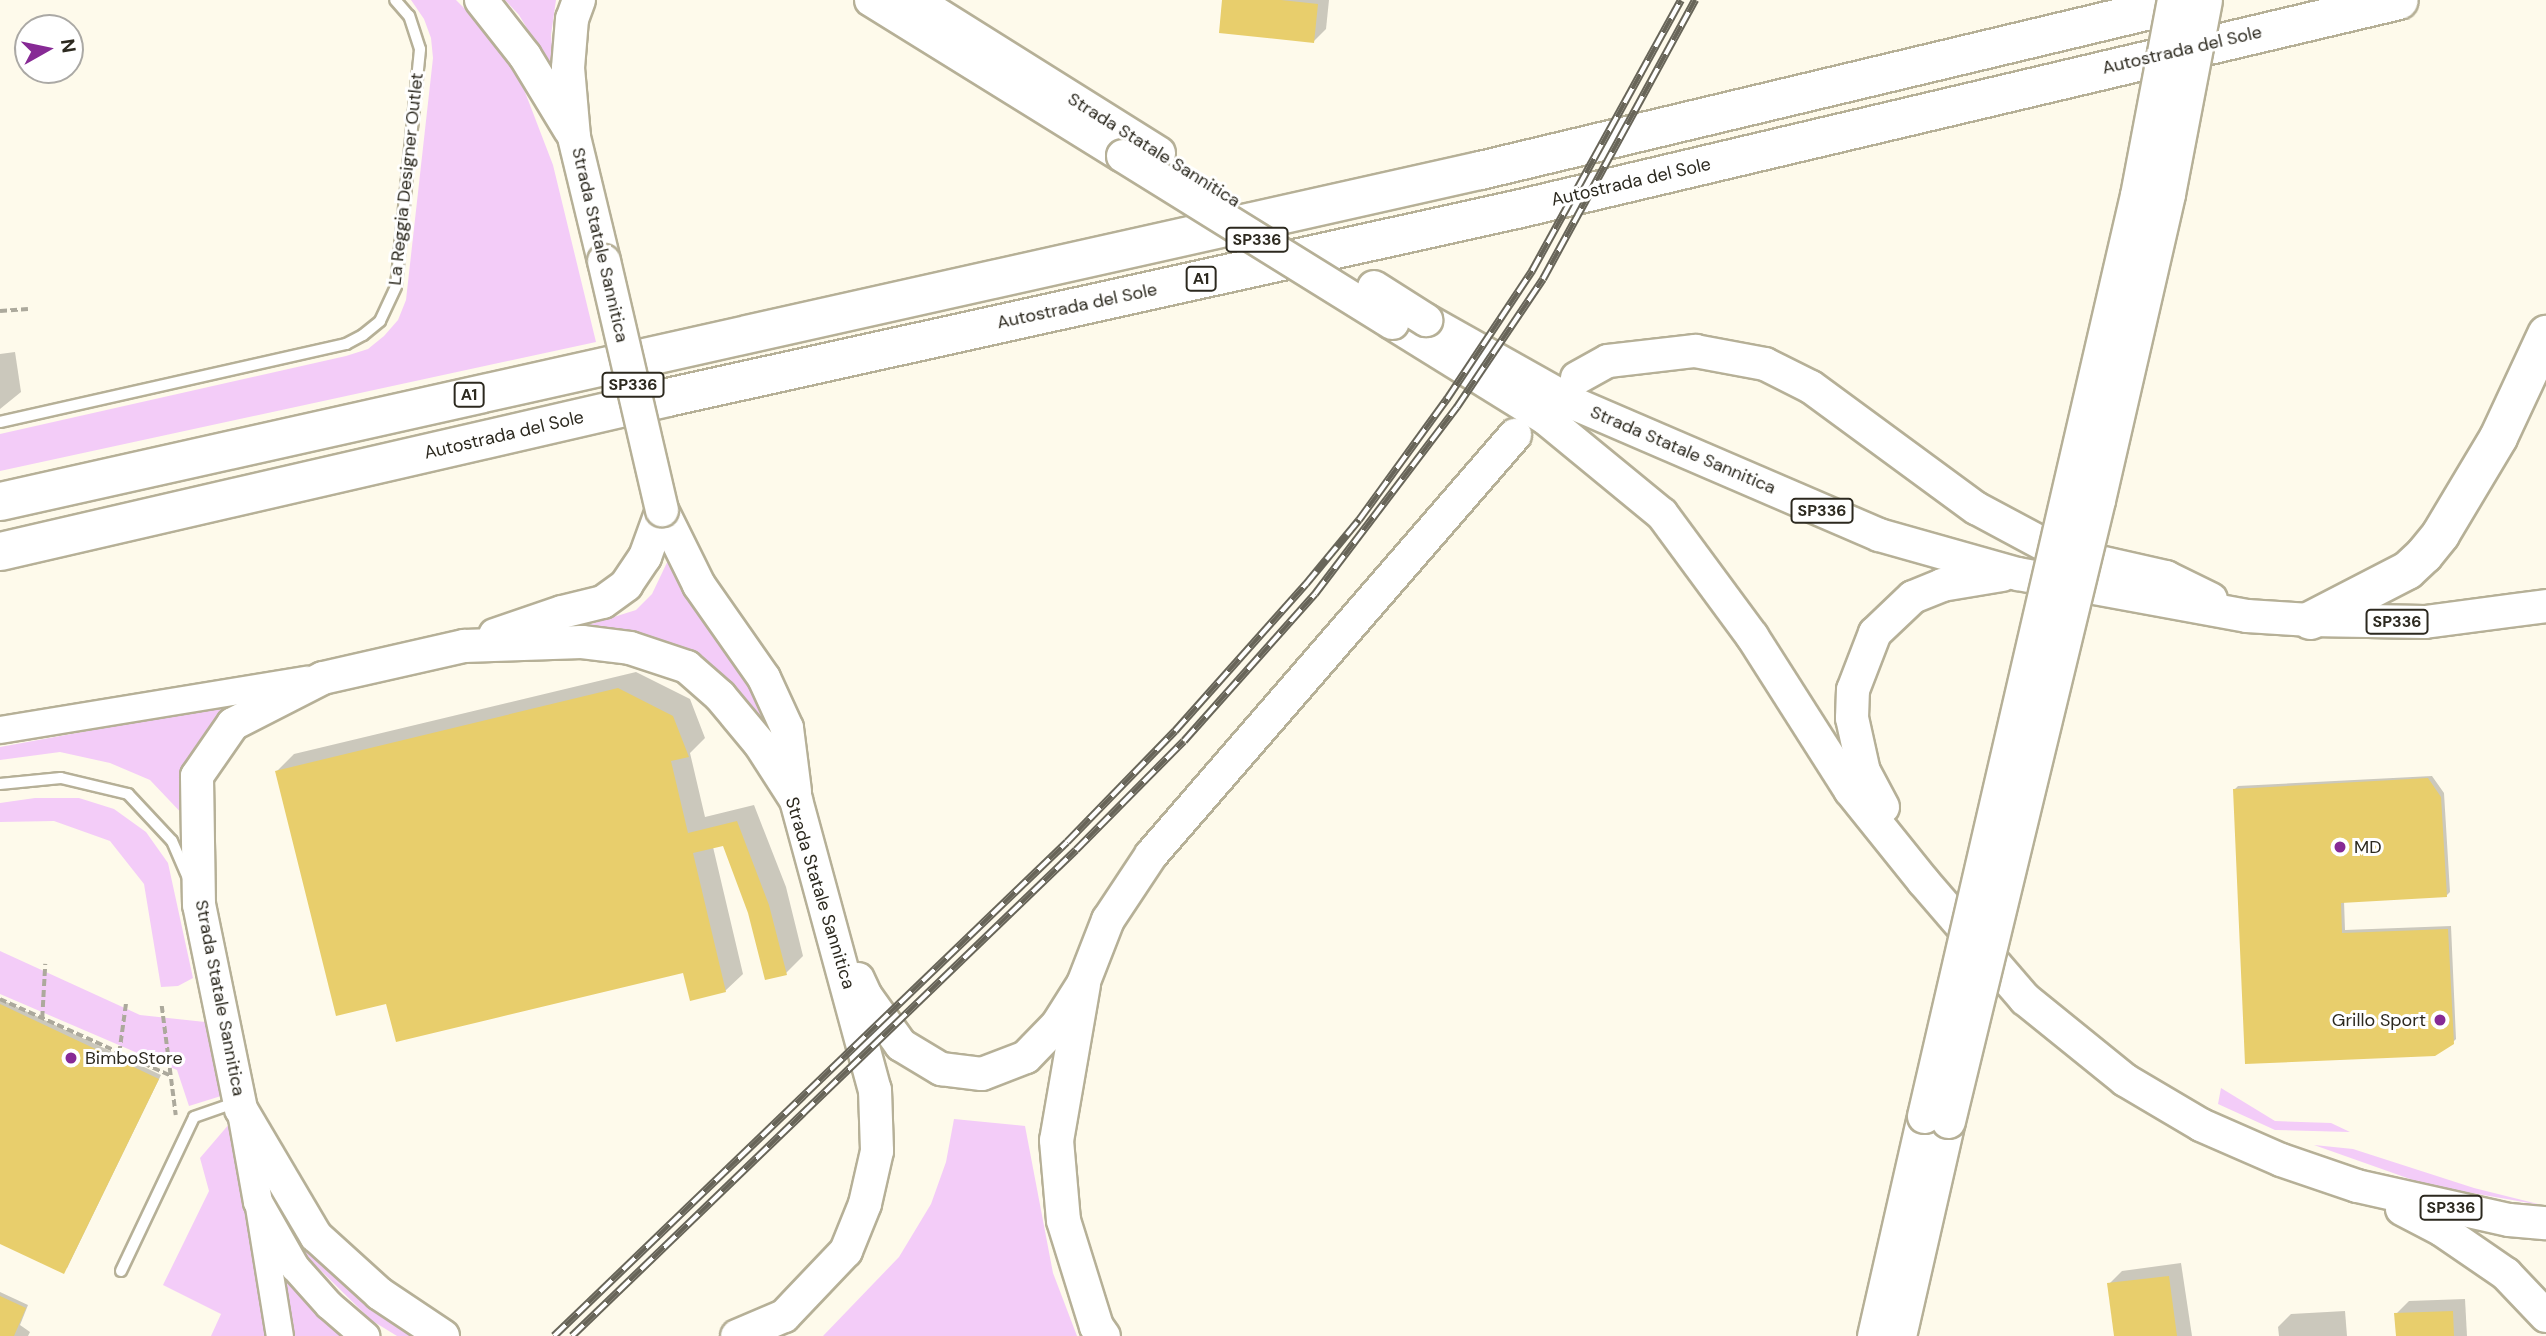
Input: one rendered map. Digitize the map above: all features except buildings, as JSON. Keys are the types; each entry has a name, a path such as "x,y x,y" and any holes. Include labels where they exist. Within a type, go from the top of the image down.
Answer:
{"highway":[{"path":"1899,1336 1936,1118 2134,208 2174,0"},
{"name":"A1","path":"0,501 1534,158 2191,0"},
{"path":"1874,1336 1936,1118 2101,487 2168,194 2205,0"},
{"name":"Autostrada del Sole","path":"0,551 667,397 1516,209 2399,0"},
{"path":"2310,620 2406,570 2424,554 2448,523 2498,437 2546,334"},
{"path":"1083,984 1056,1140 1063,1220 1096,1325 1103,1336"}],"main road":[{"name":"Strada Statale Sannitica","path":"481,0 525,56 574,137"},
{"name":"Strada Statale Sannitica","path":"365,1336 329,1305 295,1267 258,1202 241,1105 199,905 197,776 233,724 323,678 464,646 562,612 603,602 626,585 645,557 662,510 574,137 568,68 572,19 579,0"},
{"name":"Strada Statale Sannitica","path":"870,0 1545,418 1662,514 1752,636 1850,790 1924,883"},
{"name":"Strada Statale Sannitica","path":"915,0 1426,320 1575,404 1879,535 2018,575 2247,616 2425,622 2546,606"},
{"path":"1577,378 1608,361 1695,351 1765,364 1811,387 1976,508 2060,553 2166,577 2247,616"},
{"path":"829,915 866,996 901,1045 940,1069 982,1074 1026,1057 1057,1025 1083,984 1108,920 1151,855 1515,435"},
{"path":"662,510 699,585 764,678 787,728 796,800"},
{"name":"SP336","path":"1924,883 1864,772 1852,718 1853,690 1875,633 1913,597 1942,585 1979,577 2018,575"},
{"name":"Strada Statale Sannitica","path":"464,646 582,642 630,648 687,667 720,696 760,744 796,800 875,1090 877,1151 866,1204 846,1251 776,1326"},
{"path":"1924,883 2025,999 2125,1080 2207,1128 2281,1160 2357,1186 2442,1230 2506,1274 2546,1316"},
{"name":"Strada Statale Sannitica","path":"241,1105 316,1236 380,1294 443,1336"},
{"name":"SP336","path":"2357,1186 2509,1220 2546,1223"},
{"path":"737,1336 776,1326"}],"street":[{"path":"0,730 323,678"},
{"path":"258,1202 280,1336"}],"lane":[{"name":"La Reggia Designer Outlet","path":"0,422 346,344 380,321 396,286 420,49 409,16 395,0"},
{"path":"0,784 61,778 128,794 172,841 199,905"},
{"path":"121,1270 194,1117 241,1105"}],"path":[{"path":"0,311 28,309"},
{"path":"42,1018 46,964"},
{"path":"0,999 171,1076"},
{"path":"119,1053 126,1002"},
{"path":"162,1006 180,1145"}],"shaded area":[{"path":"411,0 456,0 491,35 520,79 553,165 596,342 0,471 0,434 346,356 368,349 398,320 406,300 433,58 431,38 424,19"},
{"path":"505,0 556,0 551,35 555,75 519,15"},
{"path":"672,552 742,665 764,709 775,743 712,673 547,638 636,610 652,594"},
{"path":"274,697 261,703 188,820 150,780 110,763 60,752 0,760 0,747"},
{"path":"35,798 79,798 114,809 146,832 168,863 193,978 178,986 161,987 144,884 110,841 54,821 0,822 0,803"},
{"path":"0,951 140,1015 205,1022 221,1096 189,1106 177,1070 0,994"},
{"path":"2221,1088 2275,1121 2331,1123 2350,1132 2275,1130 2218,1104"},
{"path":"954,1119 1025,1126 1053,1273 1077,1336 823,1336 899,1257 931,1204 946,1162"},
{"path":"230,1123 270,1336 211,1336 221,1314 163,1285 209,1191 200,1158"},
{"path":"2314,1145 2353,1149 2474,1188 2546,1206 2427,1185"},
{"path":"294,1224 429,1336 397,1336 371,1320 305,1255 290,1230"},
{"path":"285,1280 344,1335 346,1336 295,1336"}],"railway":[{"path":"554,1336 1067,842 1175,731 1306,584 1359,520 1447,399 1532,271 1681,0"},
{"path":"572,1336 1076,850 1184,741 1315,594 1457,407 1543,279 1695,0"}],"place":[{"name":"MD","path":"2340,847"},
{"name":"Grillo Sport","path":"2440,1020"},
{"name":"BimboStore","path":"71,1058"}]}
